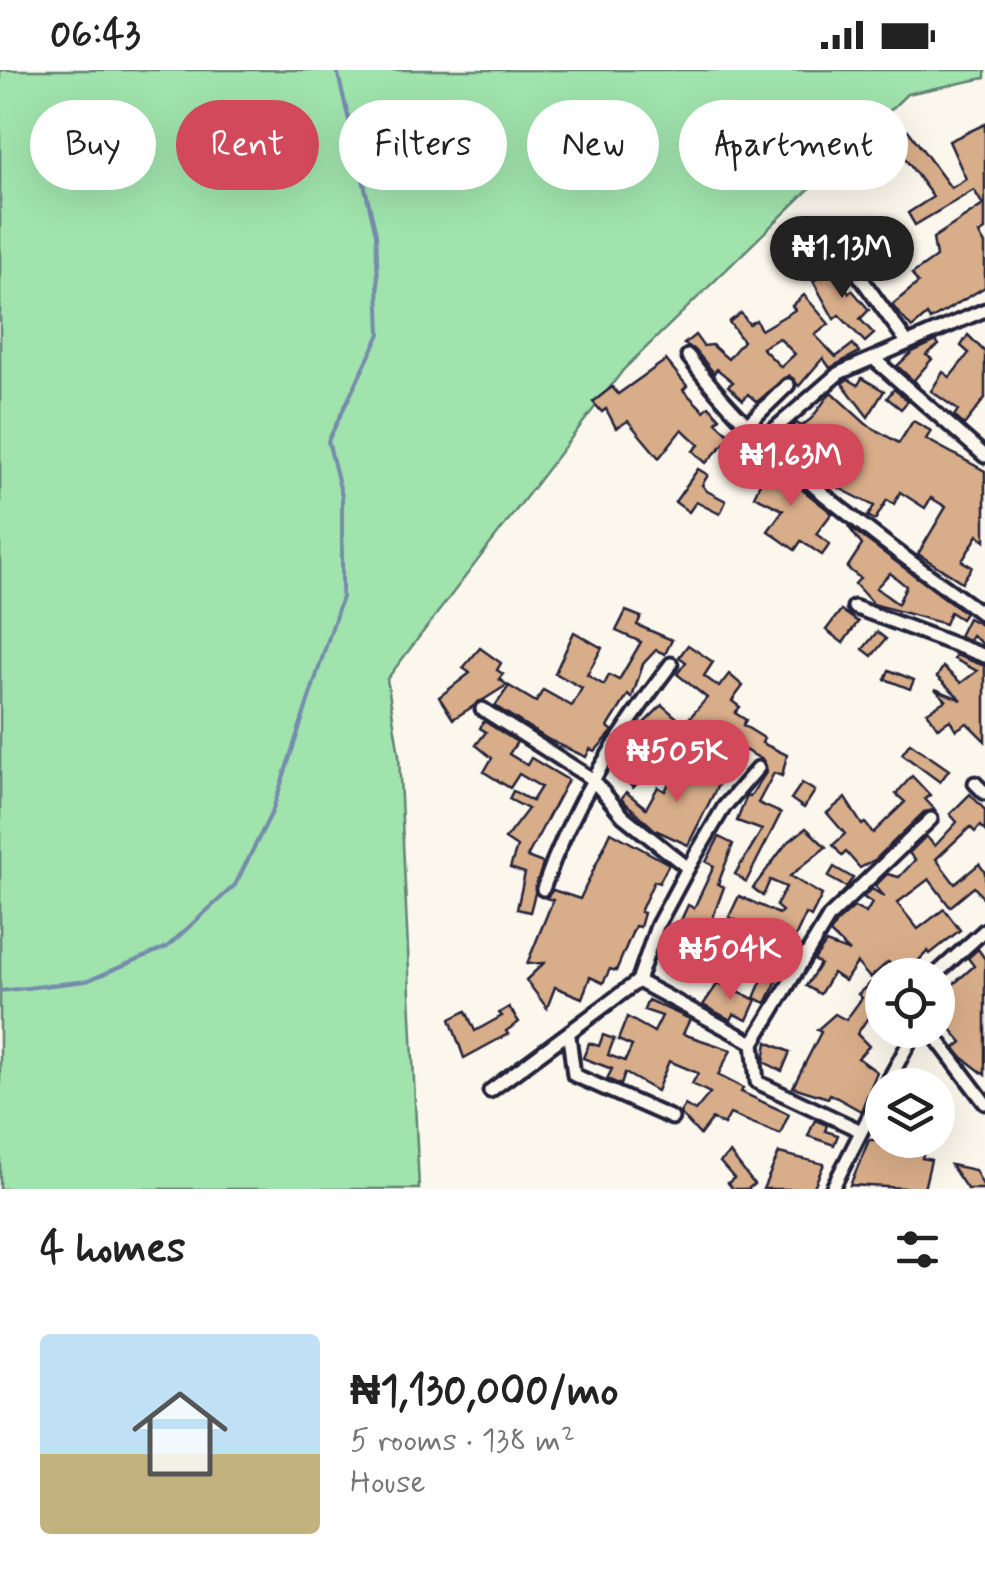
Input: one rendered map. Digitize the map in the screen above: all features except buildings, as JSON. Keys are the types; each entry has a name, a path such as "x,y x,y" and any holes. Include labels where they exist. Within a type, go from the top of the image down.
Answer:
{"street":[{"path":"848,260 908,342"},
{"path":"762,440 838,373 985,310"},
{"path":"688,356 762,440 985,616"},
{"path":"874,359 985,456"},
{"path":"747,425 788,385"},
{"path":"854,607 985,656"},
{"path":"542,889 558,844 592,779 671,664"},
{"path":"482,709 592,779 623,816 688,868"},
{"path":"490,1090 569,1036 638,981 657,926 688,868 724,808 758,768"},
{"path":"975,783 985,793"},
{"path":"861,1132 758,1082 753,1043 829,918 931,820"},
{"path":"954,958 985,930"},
{"path":"638,981 753,1043"},
{"path":"569,1036 574,1074 672,1118"},
{"path":"944,1048 985,1103"},
{"path":"832,1189 865,1124"}],"green space":[{"path":"0,70 985,70 985,78 907,94 901,100 679,100 679,190 808,190 624,369 387,679 399,755 419,1189 0,1189"}],"waterway":[{"path":"0,991 87,981 167,947 235,885 272,812 342,597 342,496 328,441 380,334 376,234 337,70"}]}
